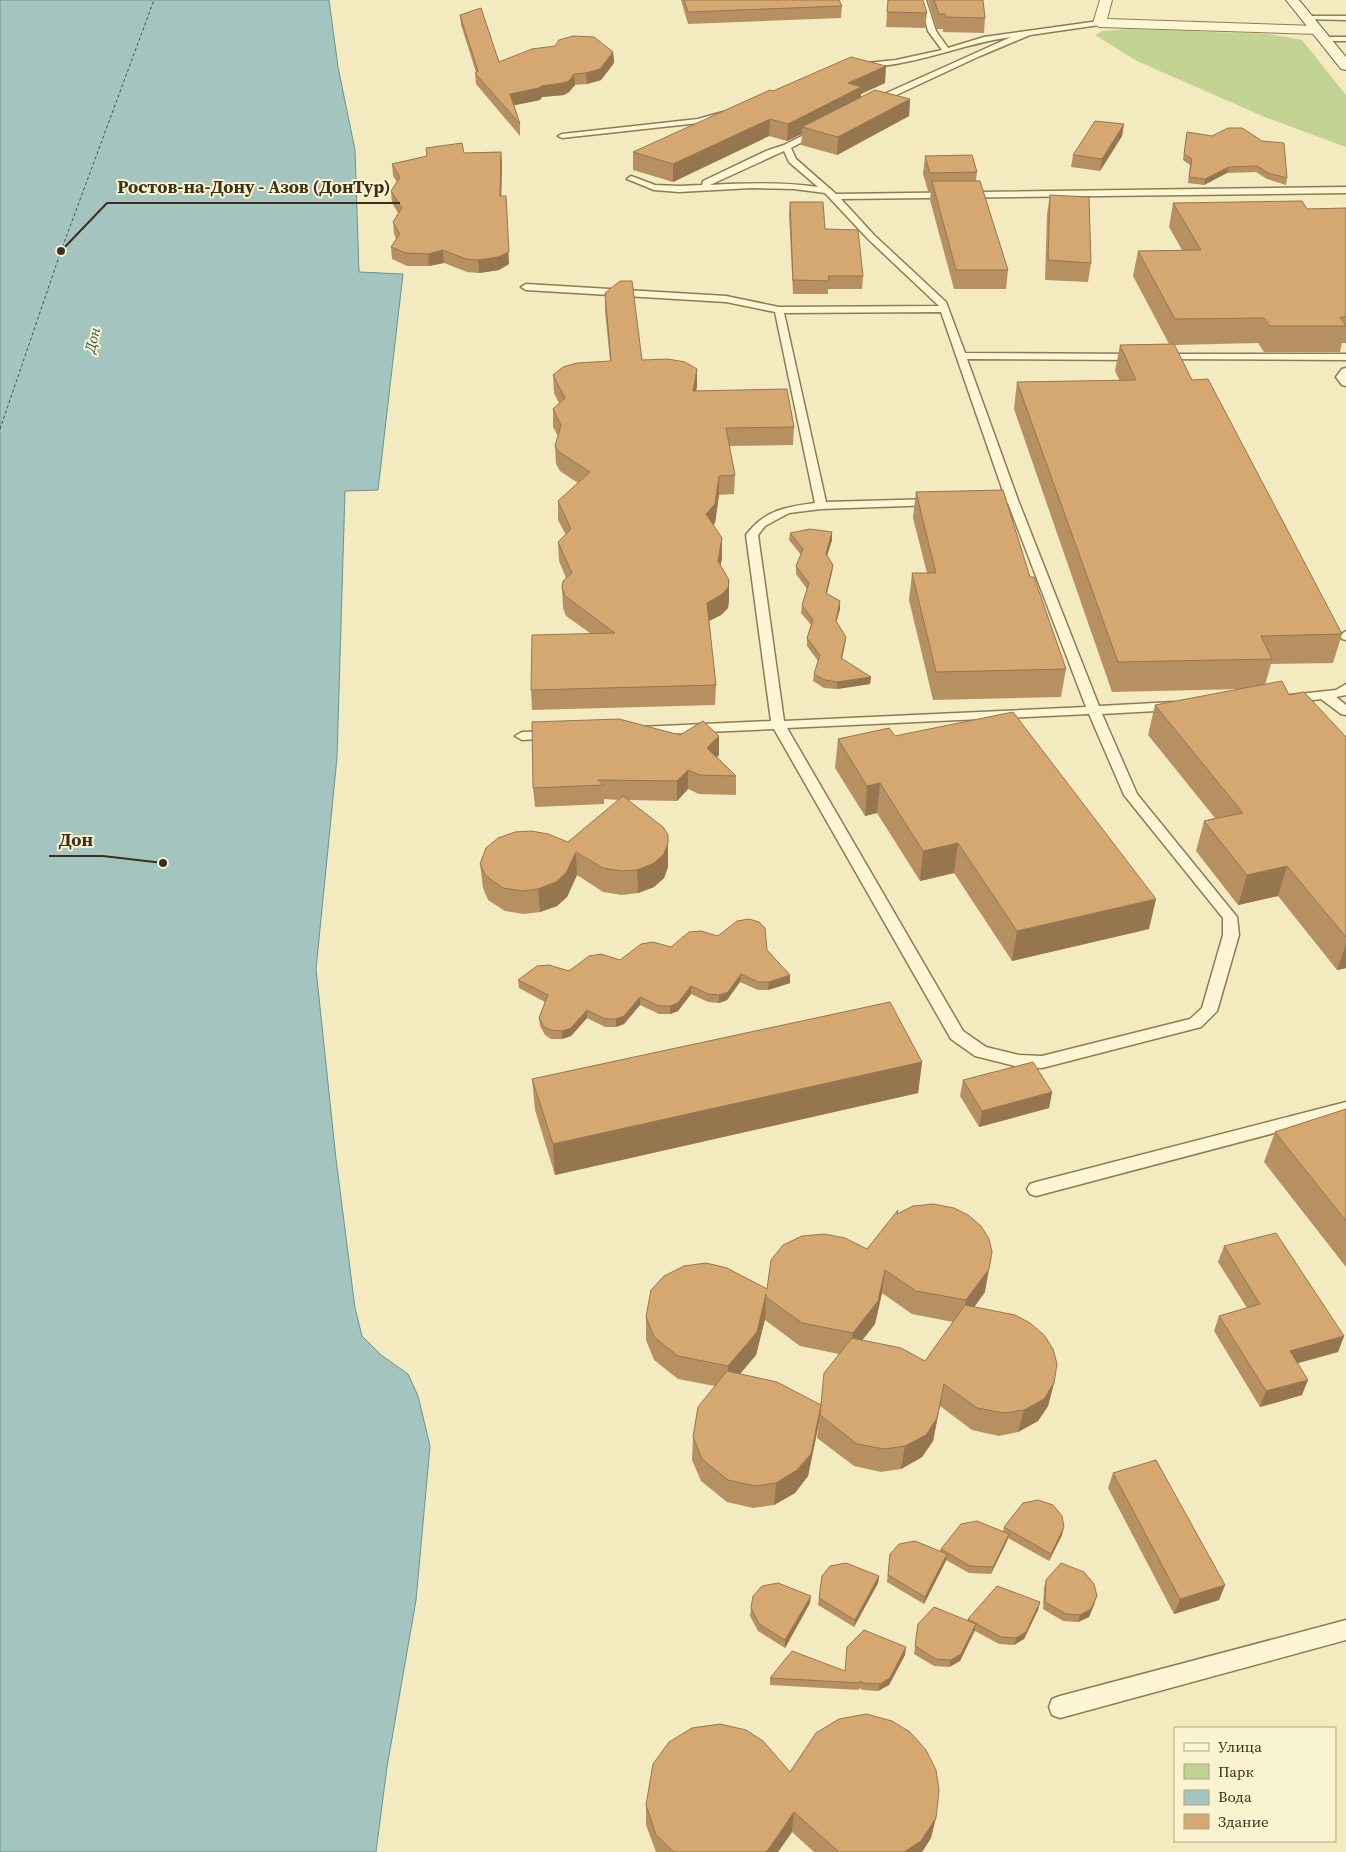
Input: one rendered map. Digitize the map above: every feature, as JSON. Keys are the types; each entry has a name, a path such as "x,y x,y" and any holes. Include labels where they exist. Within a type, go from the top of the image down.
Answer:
{"street":[{"path":"1106,0 1099,23 1320,35"},
{"path":"1292,0 1346,66"}],"lane":[{"path":"923,0 932,31 946,51"},
{"path":"1306,18 1346,18"},
{"path":"848,69 857,66 896,62 946,51 984,39 1099,23"},
{"path":"867,106 978,54 1028,33"},
{"path":"1320,35 1346,40"},
{"path":"562,136 700,121 728,112"},
{"path":"706,187 706,183 768,153 787,147 825,126"},
{"path":"787,147 792,160 831,194 871,237 944,304 1012,500 1094,710 1131,795 1230,917 1231,935 1209,1010 1195,1023 1042,1062 1019,1061 981,1052 957,1034 778,725 752,535 761,524 786,510 821,506 945,502"},
{"path":"631,179 654,187 679,190 769,185 794,186 831,194 1346,190"},
{"path":"526,287 726,299 779,310 945,309"},
{"path":"779,310 821,506"},
{"path":"961,356 1346,357"},
{"path":"1346,371 1341,376 1346,384"},
{"path":"973,501 1012,500"},
{"path":"1277,700 1340,693 1346,688"},
{"path":"1324,695 1346,711"},
{"path":"630,731 1190,705"},
{"path":"522,736 562,734"},
{"path":"1036,1189 1346,1108"},
{"path":"1060,1707 1346,1630"}],"green space":[{"path":"1129,29 1269,34 1302,40 1346,95 1346,147 1267,118 1137,61 1095,35 1102,31"}],"water":[{"name":"Дон","path":"0,0 329,0 338,67 355,150 359,272 403,274 378,490 345,491 337,758 316,969 336,1159 355,1308 362,1336 381,1355 408,1374 418,1396 430,1446 416,1600 387,1767 376,1852 0,1852"}],"building":[{"path":"684,0 839,0 842,6 688,12"},
{"path":"888,0 923,0 927,13 887,12"},
{"path":"934,0 983,0 985,18 945,17 945,14 939,14"},
{"path":"481,8 499,62 532,49 555,46 559,40 573,36 594,37 613,52 600,69 574,74 569,81 563,83 541,86 510,94 520,124 475,73 478,71 460,15"},
{"path":"851,57 886,66 848,83 861,87 788,124 770,119 673,164 633,152 770,90 773,91"},
{"path":"875,90 910,99 838,137 802,127"},
{"path":"1095,121 1124,124 1102,159 1073,155"},
{"path":"1228,128 1242,128 1262,141 1284,143 1287,178 1268,173 1257,166 1229,167 1205,179 1189,177 1192,159 1184,154 1187,132 1212,136"},
{"path":"462,143 464,153 501,152 500,196 506,196 509,252 498,257 478,260 466,259 443,250 428,254 406,253 391,247 400,234 393,222 402,208 391,191 400,177 392,164 427,156 426,148"},
{"path":"972,155 977,172 930,173 925,156"},
{"path":"932,181 980,181 1008,270 956,270"},
{"path":"1050,195 1089,197 1091,263 1048,260"},
{"path":"1302,201 1307,209 1346,208 1346,317 1340,317 1346,326 1270,326 1264,318 1175,319 1138,251 1201,250 1173,203"},
{"path":"790,202 823,202 825,229 858,230 863,276 828,276 829,281 793,280"},
{"path":"620,281 632,281 642,360 668,359 685,362 697,369 693,391 787,389 794,427 726,428 735,475 719,476 715,504 706,514 722,538 718,561 729,580 728,588 721,595 707,603 716,685 531,690 532,635 615,633 565,596 562,588 563,581 572,573 558,542 571,529 558,501 590,472 559,452 555,446 561,425 553,409 565,398 553,375 563,367 577,363 611,361 605,293"},
{"path":"1174,344 1192,380 1208,379 1342,634 1261,636 1272,659 1118,662 1017,382 1136,380 1120,345"},
{"path":"1003,490 1030,577 1034,577 1066,669 936,672 912,573 936,573 916,492"},
{"path":"810,529 832,532 826,554 833,565 826,593 840,601 836,621 846,637 841,658 871,677 837,682 825,680 814,674 820,655 807,638 813,620 802,605 809,583 796,566 803,549 790,533"},
{"path":"1282,681 1289,695 1304,692 1346,737 1346,937 1287,866 1247,875 1204,821 1243,813 1155,705"},
{"path":"1013,712 1156,899 1017,931 958,843 923,851 880,783 867,786 838,739 889,728 895,736"},
{"path":"619,719 680,735 703,721 719,736 707,748 736,776 700,775 688,770 677,781 598,780 604,785 533,788 532,722"},
{"path":"623,796 663,827 668,835 668,843 664,854 654,863 637,870 622,871 603,868 576,852 566,873 556,882 538,889 522,891 503,888 486,876 480,864 486,848 498,838 515,832 531,831 548,834 568,842"},
{"path":"749,919 759,922 765,928 767,950 790,975 769,982 758,982 741,974 728,992 719,995 708,994 691,986 678,1003 670,1006 659,1006 640,997 624,1016 616,1019 605,1019 587,1010 571,1028 562,1031 544,1027 539,1018 548,995 518,980 537,966 549,965 569,971 589,956 601,954 620,960 641,944 653,942 671,947 689,932 701,931 718,936 737,921"},
{"path":"890,1002 922,1062 553,1144 532,1079"},
{"path":"1033,1062 1052,1092 982,1111 963,1080"},
{"path":"1346,1109 1346,1221 1275,1132"},
{"path":"933,1204 954,1208 968,1215 981,1226 989,1239 992,1252 989,1269 966,1300 916,1291 885,1270 878,1301 853,1333 802,1323 766,1297 766,1294 757,1332 728,1366 678,1356 654,1337 646,1317 651,1290 664,1276 684,1266 706,1263 727,1268 767,1289 771,1260 783,1245 802,1236 824,1234 845,1238 867,1249 898,1210 897,1214 913,1206"},
{"path":"1276,1233 1344,1336 1290,1351 1308,1380 1266,1391 1219,1316 1260,1304 1224,1246"},
{"path":"965,1305 1015,1315 1030,1323 1044,1335 1053,1349 1057,1364 1054,1383 1044,1399 1024,1410 1004,1413 977,1408 944,1384 937,1418 926,1435 905,1446 884,1449 857,1444 820,1415 824,1373 852,1338 901,1348 925,1361"},
{"path":"727,1371 777,1382 821,1405 811,1454 797,1470 776,1483 755,1486 728,1480 702,1459 693,1437 698,1407"},
{"path":"1156,1460 1225,1585 1180,1599 1113,1473"},
{"path":"1038,1500 1053,1505 1062,1516 1064,1527 1051,1554 1004,1527 1023,1503"},
{"path":"977,1521 1009,1534 993,1567 970,1566 941,1549 961,1524"},
{"path":"915,1541 947,1554 925,1597 888,1575 890,1554 899,1544"},
{"path":"846,1563 879,1576 855,1620 819,1598 822,1576 830,1566"},
{"path":"1061,1563 1084,1572 1094,1584 1097,1596 1091,1609 1080,1615 1066,1614 1045,1602 1046,1580"},
{"path":"778,1583 811,1596 785,1640 759,1624 751,1608 753,1596 762,1586"},
{"path":"997,1586 1040,1602 1026,1632 1016,1638 1001,1637 968,1619"},
{"path":"934,1607 976,1624 961,1654 951,1660 936,1659 915,1646 918,1624"},
{"path":"864,1630 906,1647 890,1678 880,1684 860,1681 860,1683 770,1678 792,1651 845,1671 847,1647"},
{"path":"866,1714 892,1721 910,1732 926,1750 936,1770 939,1790 936,1818 921,1841 904,1852 839,1852 794,1812 765,1852 674,1852 656,1835 646,1805 653,1764 669,1742 692,1728 720,1724 746,1730 763,1741 790,1772 816,1733 839,1719"}],"ferry route":[{"path":"0,429 61,251 154,0"}],"place":[{"name":"Ростов-на-Дону - Азов (ДонТур)","path":"61,251"},
{"name":"Дон","path":"163,863"}]}
